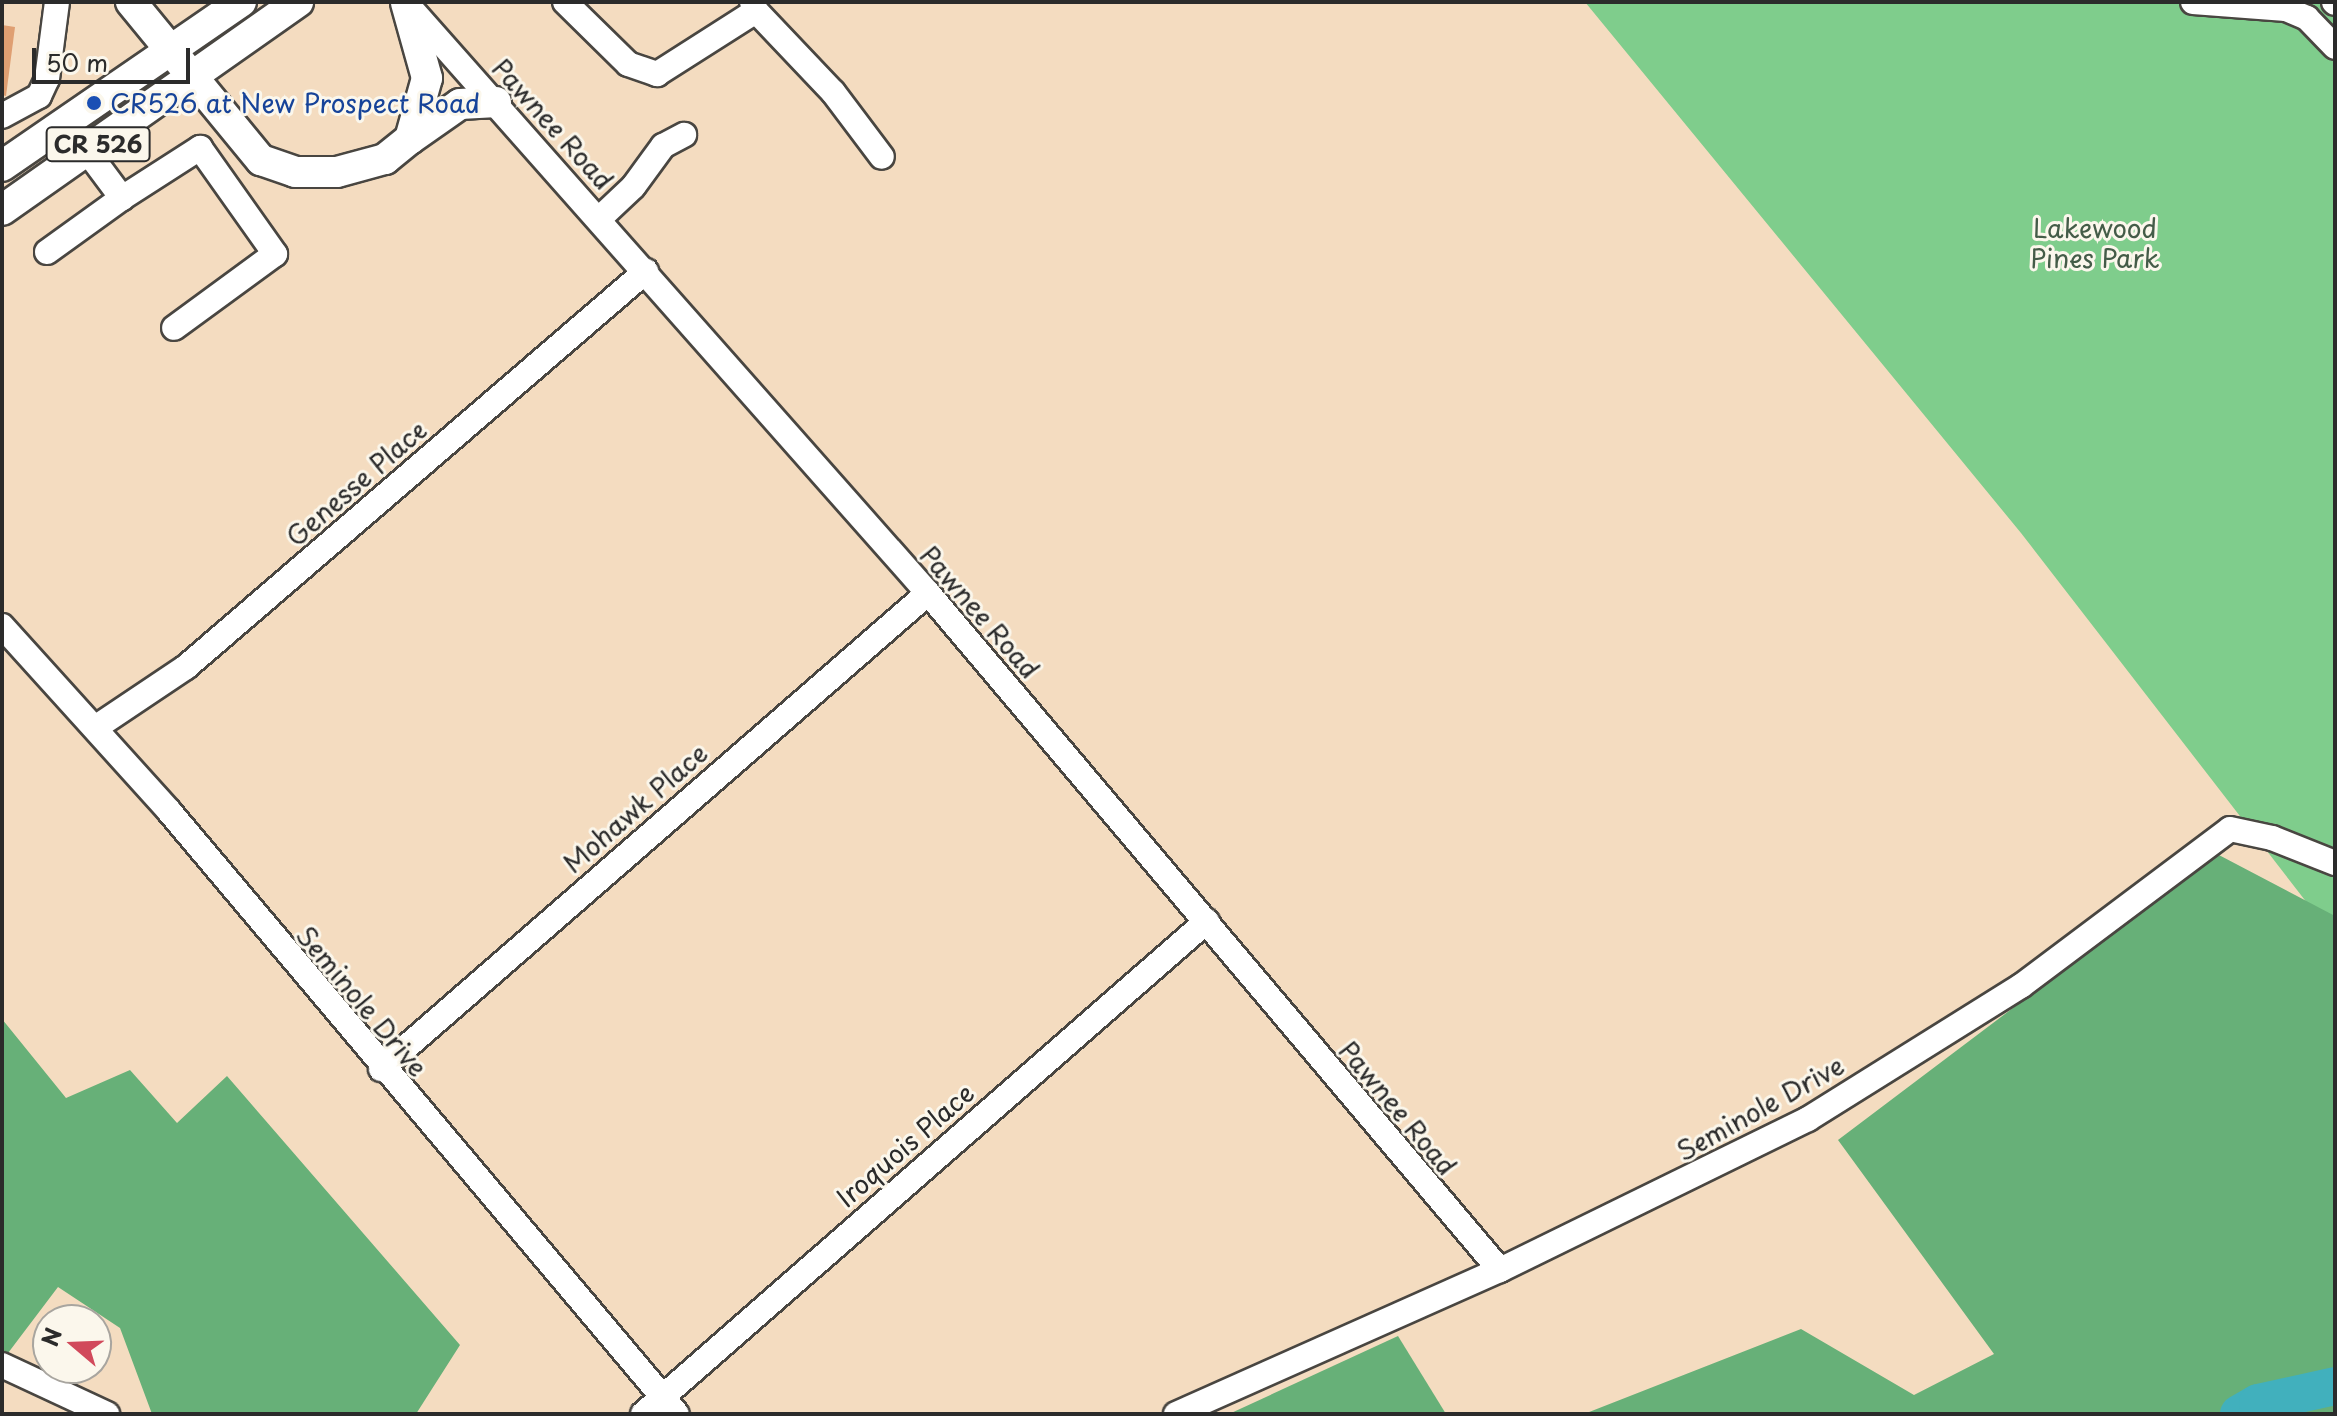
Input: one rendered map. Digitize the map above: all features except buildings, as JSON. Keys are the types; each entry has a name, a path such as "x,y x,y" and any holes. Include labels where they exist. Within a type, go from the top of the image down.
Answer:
{"main road":[{"path":"131,2 261,160 295,172 361,168 385,159 460,104 496,102"},
{"name":"CR 526","path":"2,166 241,2"},
{"name":"CR 526","path":"2,210 194,79 298,2"},
{"path":"406,2 427,78 410,139"}],"street":[{"path":"2,116 39,96 47,79 57,2"},
{"name":"Pawnee Road","path":"406,2 928,593 1500,1270"},
{"path":"565,2 628,64 645,74 679,63 754,6 833,92 882,157"},
{"path":"2193,2 2286,9 2307,18 2335,47"},
{"path":"599,219 633,187 663,146 684,135"},
{"path":"47,252 122,198 200,148 275,254 174,328"},
{"path":"87,151 122,198"},
{"name":"Genesse Place","path":"95,728 186,667 646,271"},
{"name":"Mohawk Place","path":"381,1069 928,593"},
{"name":"Seminole Drive","path":"2,626 95,728 669,1405"},
{"name":"Seminole Drive","path":"1176,1414 1500,1270 1808,1119 2021,986 2230,829 2272,838 2335,863"},
{"name":"Iroquois Place","path":"643,1414 669,1405 1207,921"},
{"path":"2,1365 107,1414"}],"green space":[{"name":"Lakewood Pines Park","path":"1585,2 2335,2 2335,939 2021,533"},
{"path":"2217,854 2335,916 2335,1414 1584,1414 1801,1329 1914,1395 1994,1354 1838,1140"},
{"path":"2,1019 66,1098 130,1070 177,1123 227,1076 460,1345 416,1414 152,1414 120,1328 112,1323 112,1304 84,1304 58,1287 45,1304 32,1304 32,1321 2,1361"},
{"path":"1398,1336 1446,1414 1229,1414"}],"waterway":[{"path":"2239,1414 2258,1403 2335,1386"}],"place":[{"name":"CR526 at New Prospect Road","path":"94,103"}]}
